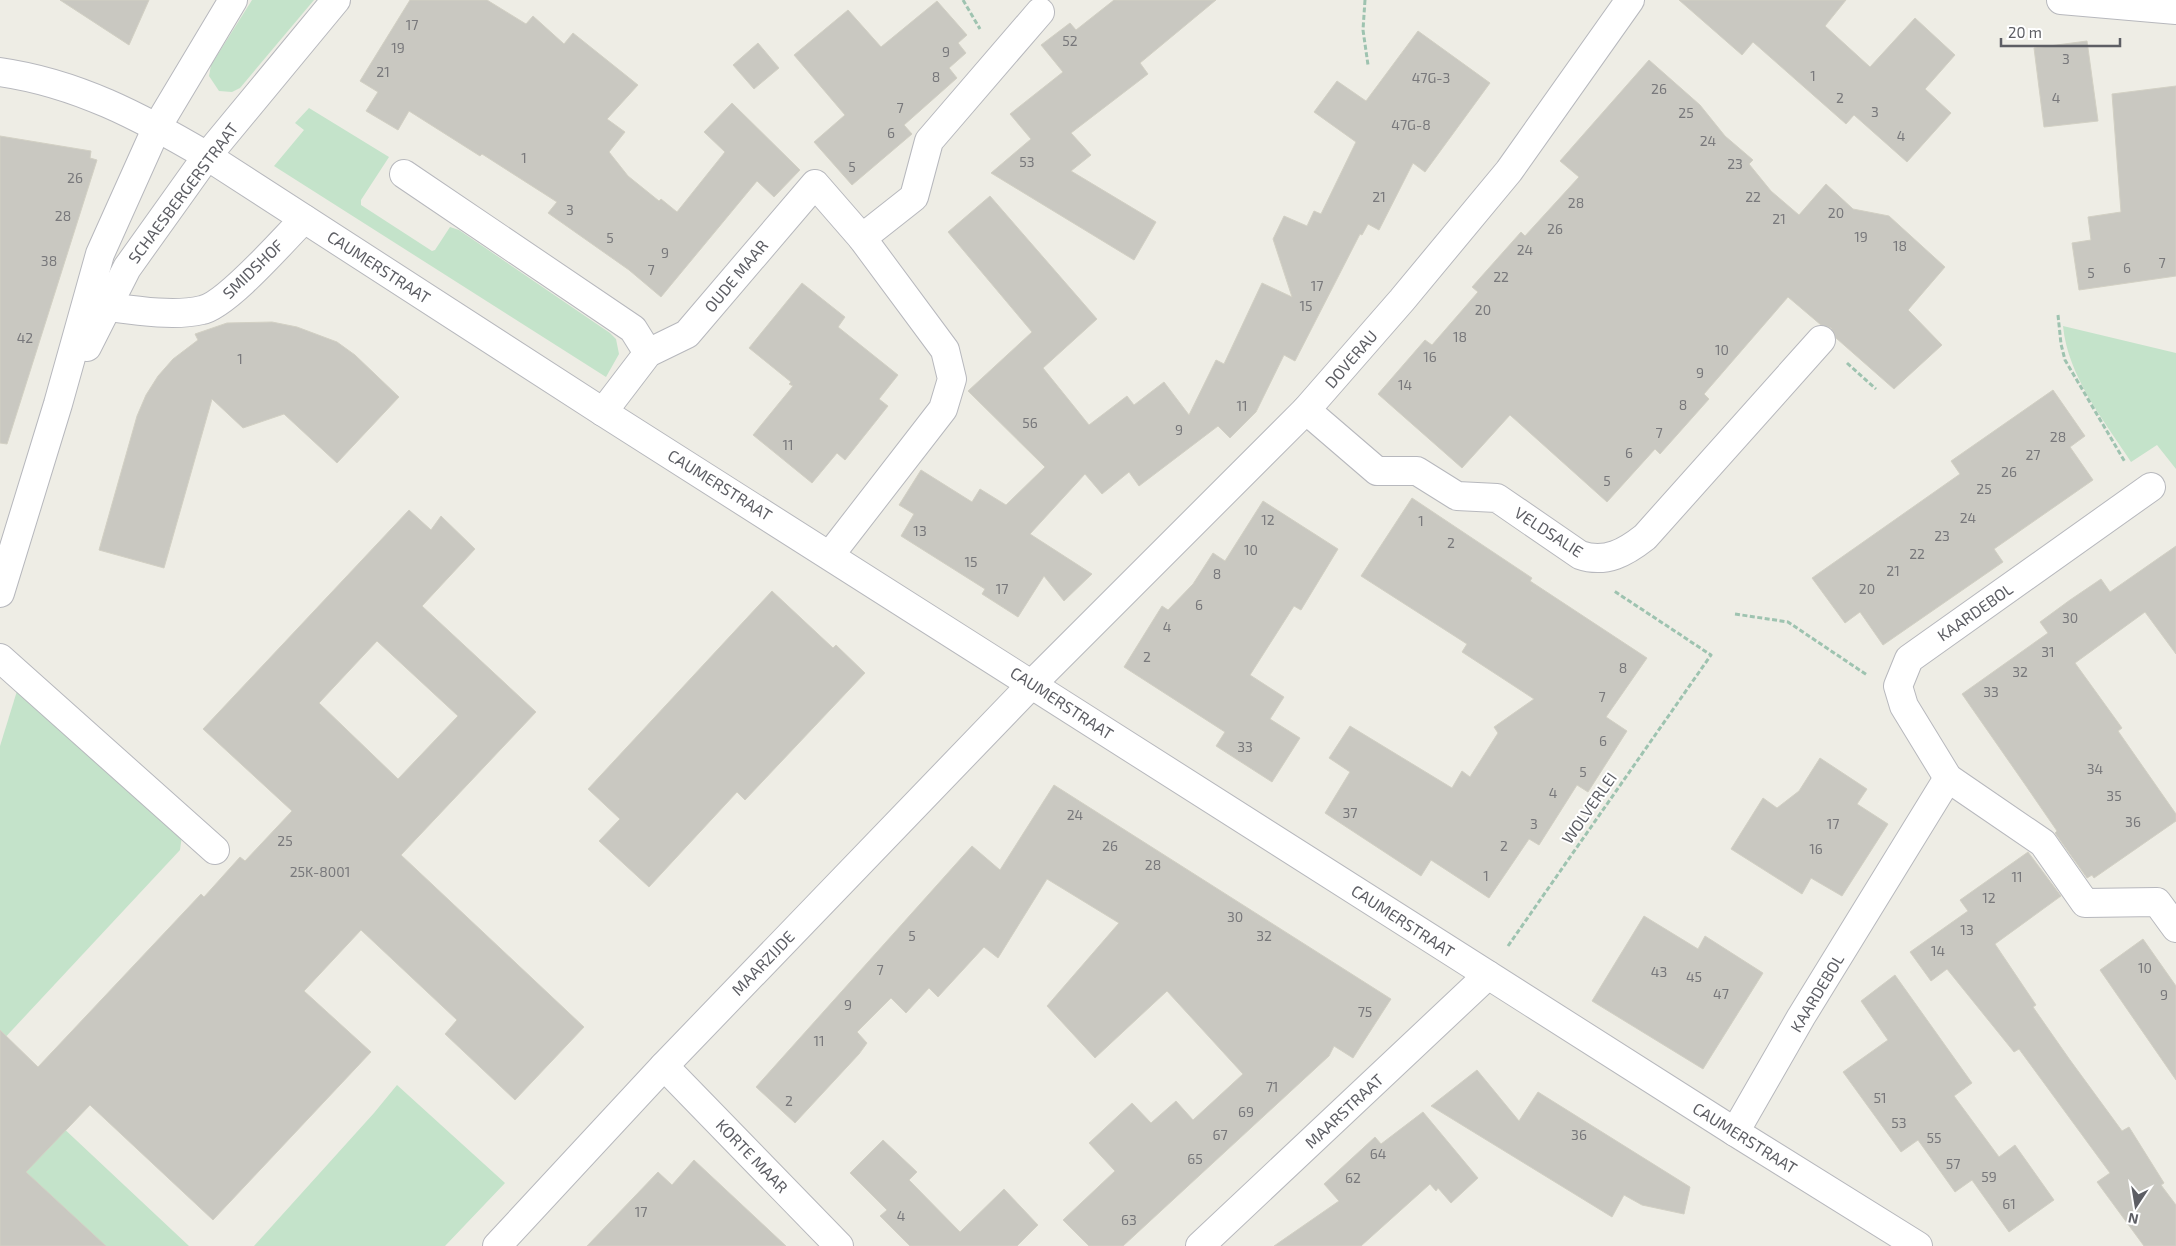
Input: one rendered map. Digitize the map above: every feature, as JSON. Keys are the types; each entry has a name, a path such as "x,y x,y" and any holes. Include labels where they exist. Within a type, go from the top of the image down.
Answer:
{"street":[{"name":"SCHAESBERGERSTRAAT","path":"0,593 58,404 100,254 157,127 233,0"},
{"name":"SCHAESBERGERSTRAAT","path":"58,404 127,268 207,156 336,0"},
{"name":"DOVERAU","path":"1032,684 1306,410 1402,300 1509,171 1630,0"},
{"path":"2061,0 2176,10"},
{"path":"862,238 914,197 929,141 1040,12"},
{"name":"CAUMERSTRAAT","path":"0,72 96,97 157,127 207,156 603,412 1735,1132 1918,1246"},
{"path":"404,174 633,329 648,353"},
{"name":"OUDE MAAR","path":"603,412 648,353 687,334 814,184 862,238 945,350 952,379 943,409 830,555"},
{"name":"SMIDSHOF","path":"107,307 180,314 205,310 225,298 304,219"},
{"name":"VELDSALIE","path":"1306,410 1377,471 1417,471 1457,496 1497,498 1580,555 1592,559 1612,557 1629,550 1645,537 1821,340"},
{"name":"KAARDEBOL","path":"1898,686 1909,659 2148,489"},
{"path":"0,658 215,850"},
{"name":"MAARZIJDE","path":"497,1246 664,1066 1032,684"},
{"path":"1898,686 1904,706 1948,778 2043,843 2086,903 2157,902 2176,928"},
{"name":"KAARDEBOL","path":"1735,1132 1801,1017 1948,778"},
{"name":"MAARSTRAAT","path":"1200,1246 1488,975"},
{"name":"KORTE MAAR","path":"664,1066 839,1246"}],"path":[{"path":"1365,0 1363,30 1368,65"},
{"path":"2058,315 2061,344 2066,360 2108,435 2148,489"},
{"name":"WOLVERLEI","path":"1488,975 1711,655 1616,592 1580,555"},
{"path":"1735,614 1788,622 1864,674 1898,686"}],"green space":[{"path":"252,0 314,0 240,88 232,92 219,91 209,76 211,65"},
{"path":"309,108 389,157 361,200 361,205 432,251 435,250 450,227 459,230 610,333 616,339 619,354 606,377 274,166 304,130 295,123"},
{"path":"2063,326 2176,353 2176,469 2157,445 2131,462 2099,414 2080,380 2066,345"},
{"path":"17,691 182,836 180,850 0,1043 0,746"},
{"path":"0,1066 11,1079 189,1246 35,1246"},
{"path":"397,1085 505,1183 445,1246 254,1246 374,1113"}],"building":[{"path":"60,0 149,0 129,45"},
{"path":"410,0 487,0 526,24 533,16 564,44 573,33 638,85 607,119 625,132 609,152 628,176 659,201 661,199 677,212 725,152 704,132 732,103 800,170 774,197 757,181 661,297 629,270 548,213 557,202 482,154 480,156 409,111 398,130 366,111 378,92 360,81"},
{"path":"1114,0 1216,0 1140,63 1148,74 1071,133 1091,155 1071,171 1156,222 1134,260 991,173 1031,139 1010,114 1063,72 1041,45 1070,23 1076,30"},
{"path":"1679,0 1846,0 1825,26 1870,67 1915,18 1955,55 1925,89 1951,113 1907,162 1854,115 1846,124 1753,42 1742,55"},
{"path":"937,1 967,35 958,43 966,53 949,68 957,78 904,125 912,134 852,185 814,142 845,115 794,55 848,10 881,47"},
{"path":"1418,31 1490,83 1425,172 1413,163 1379,230 1368,224 1362,235 1360,234 1295,361 1284,355 1256,412 1230,438 1218,426 1139,486 1129,472 1102,494 1085,474 1030,534 1092,574 1064,601 1044,576 1018,617 982,594 985,589 901,536 914,514 899,505 921,470 972,502 980,489 1006,505 1045,467 968,391 1032,332 948,232 990,196 1097,319 1043,368 1089,425 1127,396 1134,405 1164,382 1189,415 1216,360 1224,364 1262,283 1292,297 1273,239 1284,216 1307,226 1314,211 1321,214 1356,142 1314,112 1337,81 1366,101"},
{"path":"2087,41 2098,121 2044,127 2034,48"},
{"path":"758,43 779,68 754,89 733,65"},
{"path":"1649,60 1700,105 1725,136 1753,160 1749,164 1771,191 1799,215 1826,184 1853,209 1889,216 1945,267 1908,310 1942,345 1894,389 1836,338 1831,328 1821,325 1788,297 1704,394 1709,399 1660,454 1655,449 1607,502 1510,415 1462,468 1378,394 1425,340 1432,345 1478,292 1472,287 1521,232 1525,236 1579,177 1560,161"},
{"path":"2176,86 2176,276 2079,290 2072,243 2091,240 2088,217 2121,212 2112,94"},
{"path":"0,136 91,151 90,158 97,160 7,444 0,443"},
{"path":"802,283 845,317 838,327 898,375 879,399 888,406 845,460 837,453 812,483 753,435 793,386 789,384 791,382 749,348"},
{"path":"272,322 297,327 337,342 355,355 399,397 337,463 284,414 243,428 212,399 164,568 99,550 137,416 146,395 158,376 173,359 198,340 195,334 227,323"},
{"path":"2053,390 2085,436 2070,447 2093,480 1994,549 2003,562 1883,645 1860,612 1845,623 1812,578 1960,474 1951,461"},
{"path":"1412,498 1532,578 1530,581 1647,658 1606,717 1627,731 1588,792 1577,785 1539,845 1529,839 1489,898 1431,860 1421,876 1325,813 1350,772 1329,758 1350,726 1452,788 1462,771 1470,777 1498,733 1494,727 1534,699 1462,652 1467,644 1361,576"},
{"path":"1263,501 1338,549 1301,610 1294,606 1250,675 1284,697 1270,719 1300,738 1272,782 1216,746 1225,732 1124,667 1162,606 1168,610 1193,584 1213,553 1225,561"},
{"path":"409,510 431,530 441,516 475,549 422,606 536,712 401,855 584,1027 515,1100 445,1034 457,1020 361,930 304,991 371,1052 213,1220 90,1105 26,1172 106,1246 0,1246 0,1030 38,1067 201,894 204,897 240,857 245,861 292,811 203,729","holes":["377,641 458,716 398,779 319,703"]},
{"path":"2176,546 2176,654 2145,612 2075,663 2122,728 2118,731 2176,814 2176,821 2094,878 2092,875 2087,878 2055,833 2057,831 1962,694 2048,633 2040,622 2070,600 2101,579 2110,592"},
{"path":"772,591 833,648 836,645 865,673 745,800 737,792 649,887 599,841 620,819 588,789"},
{"path":"1820,758 1867,789 1857,804 1888,824 1842,896 1811,878 1802,894 1731,849 1763,798 1777,808 1799,791"},
{"path":"1054,785 1391,999 1353,1058 1334,1046 1329,1056 1123,1246 1089,1246 1063,1220 1115,1171 1089,1143 1132,1103 1151,1123 1176,1101 1193,1120 1243,1074 1167,991 1095,1058 1047,1006 1119,923 1047,879 998,958 984,947 938,997 929,988 906,1013 891,998 857,1032 867,1043 859,1054 795,1123 756,1087 972,846 1000,870"},
{"path":"2028,852 2061,896 1995,944 2036,1005 2033,1007 2070,1060 2122,1131 2129,1127 2164,1183 2161,1185 2176,1205 2176,1246 2144,1246 2097,1182 2110,1173 2019,1049 2014,1052 1947,969 1931,981 1910,952 1968,911 1960,900"},
{"path":"1644,916 1698,949 1705,936 1763,973 1703,1069 1592,1001"},
{"path":"2143,939 2176,986 2176,1080 2100,970"},
{"path":"1895,975 1972,1083 1954,1096 1999,1157 2015,1145 2054,1200 2009,1232 1972,1180 1955,1192 1918,1140 1901,1152 1843,1072 1888,1040 1861,1001"},
{"path":"1477,1070 1519,1121 1538,1092 1690,1187 1684,1214 1642,1205 1624,1195 1612,1217 1431,1106"},
{"path":"1423,1112 1478,1178 1451,1203 1438,1188 1436,1191 1430,1184 1361,1246 1274,1246 1339,1201 1324,1184 1375,1137 1381,1144"},
{"path":"883,1140 917,1172 909,1180 960,1232 1004,1189 1038,1225 1017,1246 910,1246 880,1216 887,1210 850,1173"},
{"path":"694,1160 786,1246 587,1246 658,1172 672,1185"}]}
